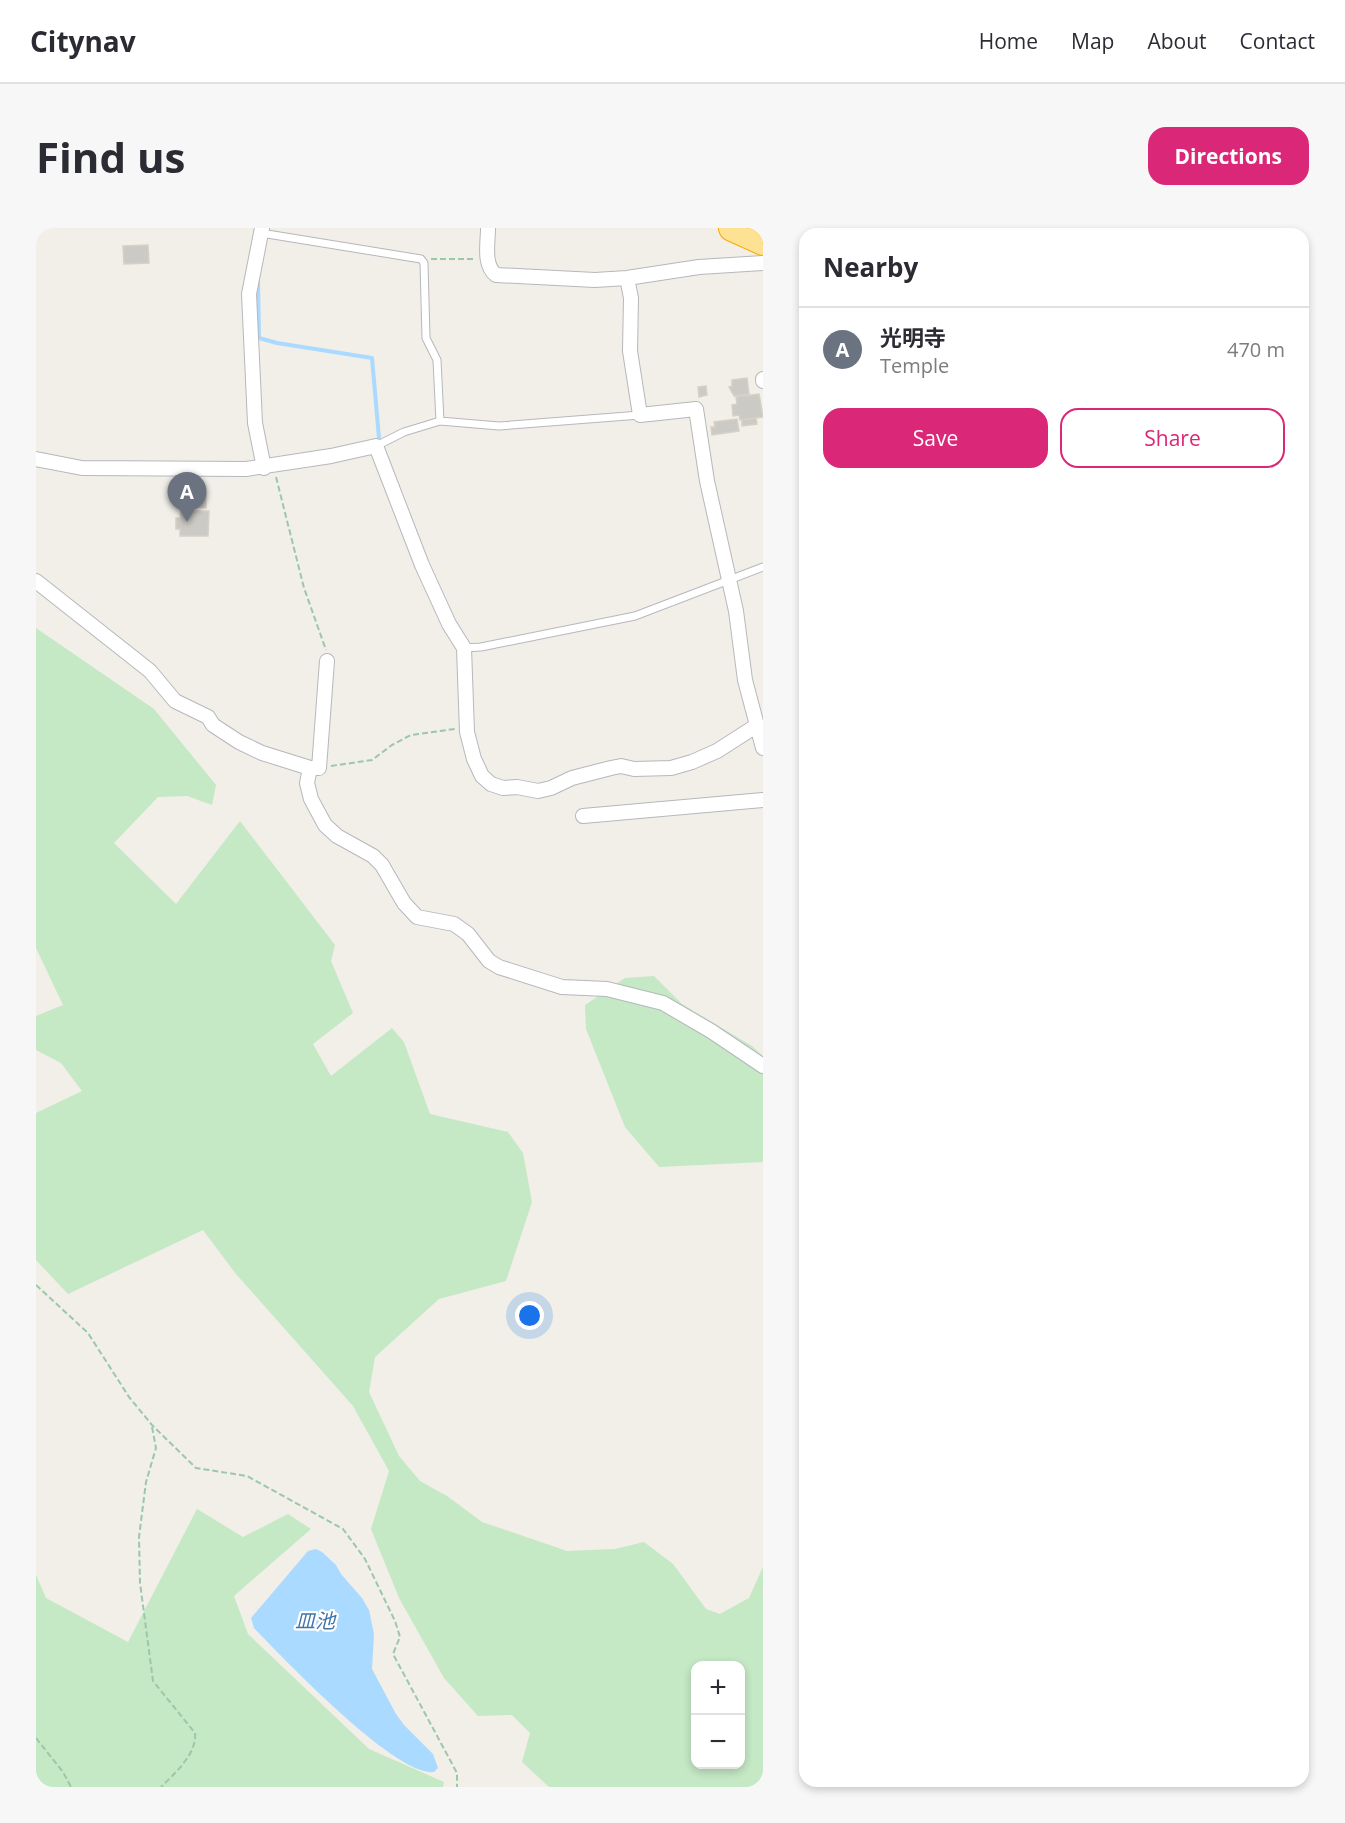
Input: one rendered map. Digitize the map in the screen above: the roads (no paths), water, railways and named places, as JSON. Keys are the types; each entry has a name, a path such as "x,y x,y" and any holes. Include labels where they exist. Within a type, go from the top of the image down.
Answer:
{"highway":[{"path":"732,228 763,242"}],"street":[{"path":"488,228 488,259 491,271 495,275 595,280 627,278 699,267 763,263"},
{"path":"261,231 249,294 255,423 267,467"},
{"path":"627,278 631,298 630,351 640,415 696,409 707,481 730,580 745,680 763,746"},
{"path":"36,459 82,468 186,470 267,467 376,446 423,565 449,624 464,648 467,729 474,759 482,776 491,784 503,788 538,790 551,788 572,778 621,766 634,769 671,768 692,762 736,740 756,726"},
{"path":"36,581 150,671 176,701 208,717 213,725 239,742 262,753 314,768"},
{"path":"327,661 314,768 307,783 309,791 325,825 337,836 373,856 382,865 404,903 417,917 454,924 468,934 489,961 499,967 562,987 607,988 663,1003 711,1031 763,1066"},
{"path":"583,816 763,800"}],"lane":[{"path":"261,231 421,259 424,263 426,338 437,360 440,421"},
{"path":"376,446 404,432 440,421 499,426 640,415"},
{"path":"464,648 481,647 635,616 763,567"}],"water":[{"name":"皿池","path":"316,1549 336,1565 369,1610 374,1634 372,1669 396,1714 433,1754 438,1768 434,1772 417,1768 394,1756 368,1737 314,1688 254,1628 251,1618 308,1551"}],"waterway":[{"path":"258,279 259,338 372,358 379,438"}],"place":[{"name":"光明寺","path":"187,522"}]}
